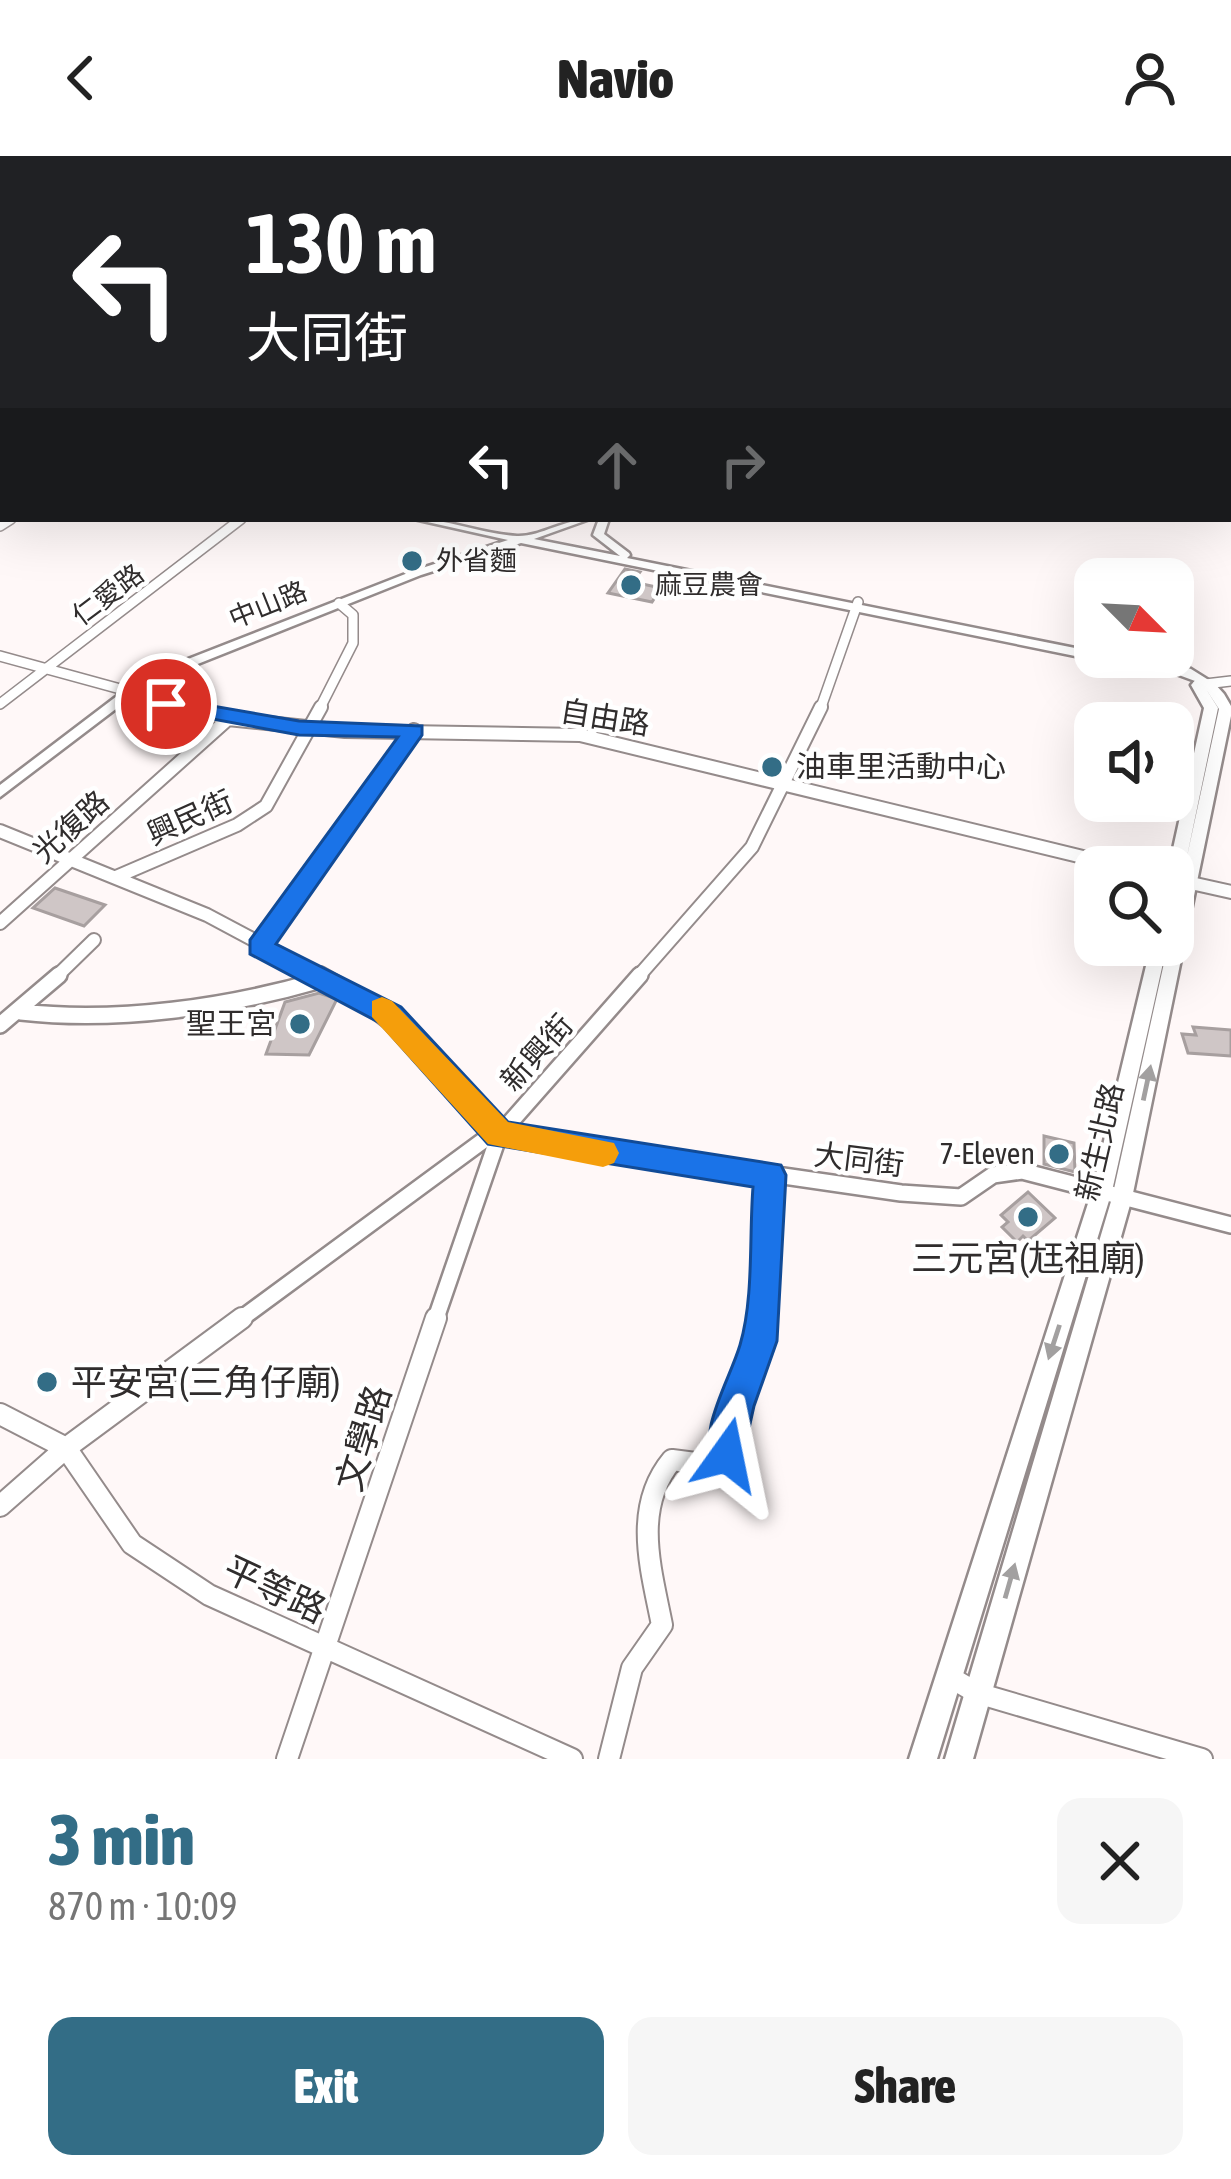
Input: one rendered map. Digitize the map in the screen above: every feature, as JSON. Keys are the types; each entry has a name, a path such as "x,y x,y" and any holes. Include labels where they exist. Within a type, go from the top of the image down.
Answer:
{"main road":[{"path":"450,522 519,530 1074,650"},
{"path":"450,522 468,541 458,558"},
{"name":"中山路","path":"0,792 146,680 475,552 519,530 569,522"},
{"path":"603,522 598,535 626,556"},
{"path":"519,530 563,550"},
{"path":"475,552 563,550 856,605"},
{"path":"1183,678 1202,684"},
{"path":"1187,678 1202,684"},
{"name":"新生北路","path":"1188,846 1226,709 1202,684"},
{"name":"新生北路","path":"923,1759 1112,1194 1155,966"},
{"name":"新生北路","path":"959,1759 1112,1194 1160,966"}],"street":[{"name":"仁愛路","path":"0,704 237,522"},
{"name":"興民街","path":"116,877 256,814 280,789 355,637 353,615 339,603"},
{"name":"新興街","path":"0,1506 66,1448 488,1137 500,1135 752,847 811,736 856,605"},
{"name":"自由路","path":"0,656 124,694 228,719 307,728 580,735 1074,855"},
{"path":"1202,684 1231,681"},
{"name":"光復路","path":"0,923 228,719"},
{"path":"259,947 414,730"},
{"path":"0,832 207,915 391,1015 500,1135"},
{"path":"1194,884 1231,892"},
{"path":"0,1025 21,1012 94,940"},
{"path":"21,1012 44,1017 110,1014 321,980"},
{"name":"大同街","path":"500,1135 770,1175 961,1197 993,1175 1022,1171 1231,1225"},
{"name":"文學路","path":"287,1759 328,1650 442,1288 500,1135"},
{"path":"609,1759 634,1659 662,1625 649,1554 651,1487 672,1460 703,1468 719,1466 735,1406 755,1364 770,1175"},
{"name":"平等路","path":"0,1414 66,1448 132,1544 161,1568 328,1650 572,1759"},
{"path":"948,1676 977,1693 1202,1759"}],"building":[{"name":"麻豆農會","path":"625,569 640,572 633,582 661,588 652,602 608,593"},
{"path":"55,888 105,905 84,926 33,908"},
{"name":"聖王宮","path":"319,993 337,999 309,1055 266,1054 285,1002"},
{"path":"1193,1027 1231,1030 1231,1056 1188,1053 1182,1034 1196,1035"},
{"name":"7-Eleven","path":"1044,1136 1074,1143 1075,1172 1044,1164"},
{"name":"三元宮(尪祖廟)","path":"1028,1192 1055,1218 1028,1241 1023,1236 1017,1242 1002,1227 1008,1222 1001,1215"}],"slow traffic":[{"path":"382,1009 500,1135 603,1153"}],"place":[{"name":"外省麵","path":"412,561"},
{"name":"麻豆農會","path":"631,585"},
{"name":"油車里活動中心","path":"772,767"},
{"name":"聖王宮","path":"300,1024"},
{"name":"7-Eleven","path":"1059,1154"},
{"name":"三元宮(尪祖廟)","path":"1028,1217"},
{"name":"平安宮(三角仔廟)","path":"47,1382"}],"route":[{"path":"166,704 228,719 299,728 414,730 259,947 391,1015 500,1135 644,1160 770,1175 759,1341 755,1364 735,1406 727,1455"}]}
